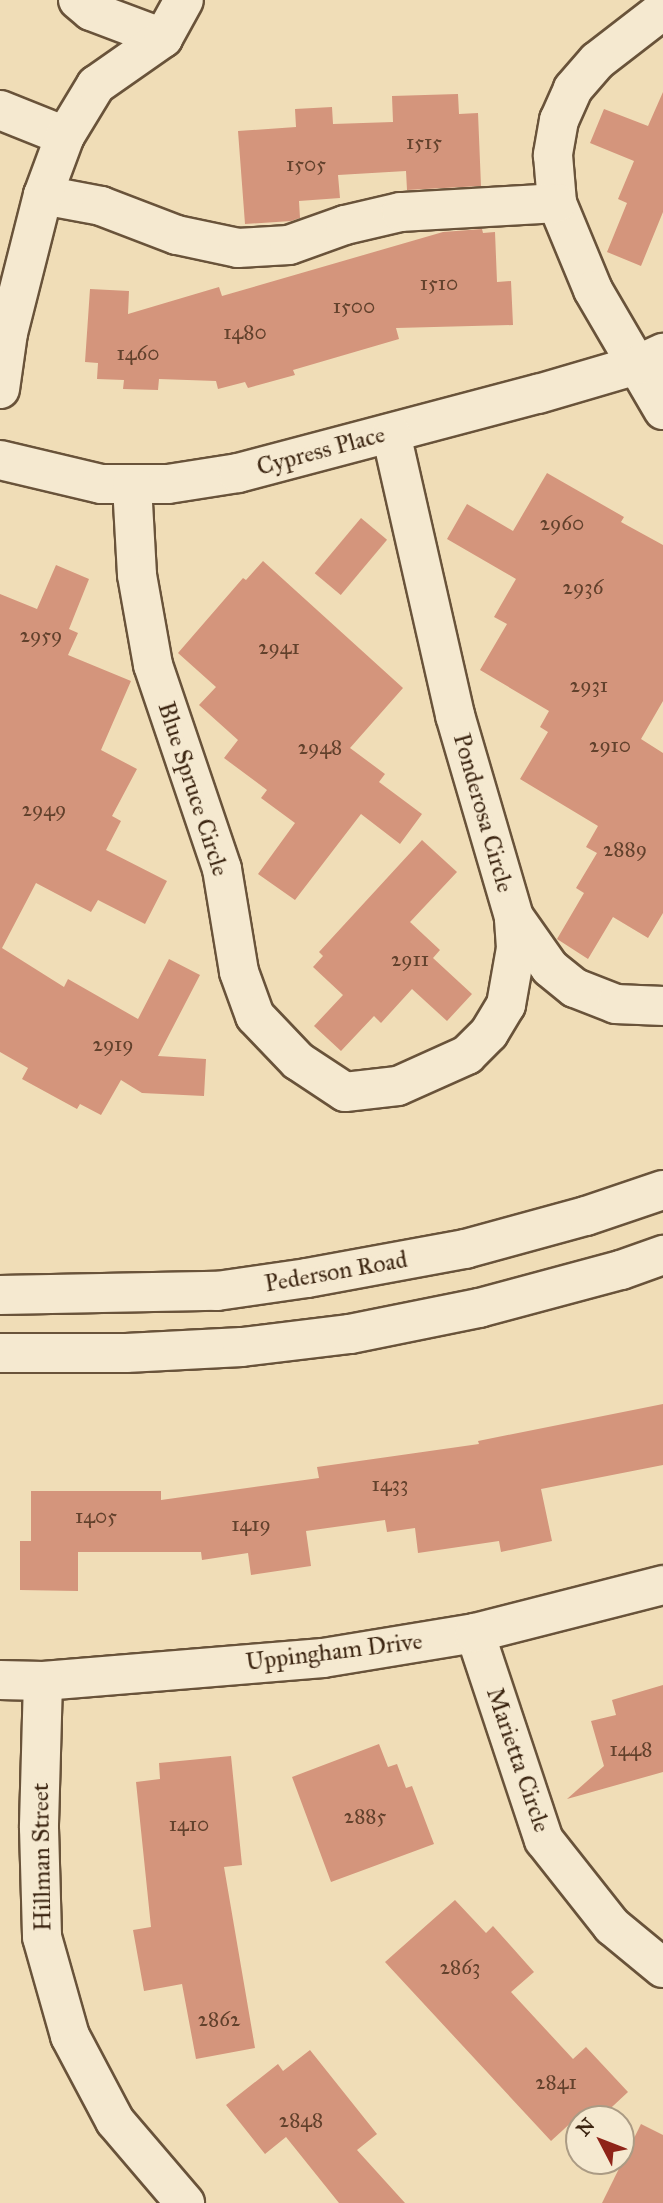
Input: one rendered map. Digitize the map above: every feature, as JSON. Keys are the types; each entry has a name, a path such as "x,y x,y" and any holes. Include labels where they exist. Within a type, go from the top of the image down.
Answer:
{"street":[{"path":"78,0 91,10 163,38"},
{"path":"0,389 4,334 43,195 65,136 96,85 163,38 184,0"},
{"path":"663,10 597,61 573,89 559,120 553,155 557,202 593,290 650,359 663,410"},
{"path":"0,110 65,136"},
{"path":"43,195 101,206 177,236 238,248 289,245 345,225 401,212 557,202"},
{"name":"Cypress Place","path":"0,460 101,484 168,485 238,473 391,433 650,359"},
{"name":"Ponderosa Circle","path":"345,1092 398,1086 467,1055 489,1033 506,1005 514,969 514,917 455,715 391,433"},
{"name":"Blue Spruce Circle","path":"132,485 137,575 153,665 222,869 239,972 255,1016 298,1061 345,1092"},
{"path":"514,917 550,968 575,988 617,1004 663,1006"},
{"name":"Pederson Road","path":"0,1295 217,1291 307,1278 466,1249 586,1216 663,1190"},
{"path":"0,1353 126,1353 242,1347 350,1334 479,1308 621,1270 663,1255"},
{"name":"Uppingham Drive","path":"0,1680 43,1681 323,1658 475,1633 663,1585"},
{"name":"Marietta Circle","path":"475,1633 544,1840 612,1926 663,1968"},
{"name":"Hillman Street","path":"43,1681 39,1828 42,1937 71,2036 115,2121 185,2203"}],"building":[{"path":"663,92 663,212 641,266 607,252 627,203 618,199 634,161 590,143 604,109 648,126"},
{"path":"458,94 459,114 478,113 481,186 407,190 406,171 338,175 340,198 299,201 300,218 291,221 245,224 238,131 296,127 295,109 332,107 333,124 393,122 392,96"},
{"path":"482,229 483,233 495,232 497,282 511,281 513,325 396,328 399,339 293,370 295,375 248,388 245,382 218,389 216,381 159,379 158,390 123,389 124,380 97,379 98,363 85,362 90,289 129,291 128,314 219,287 222,296 443,232"},
{"path":"547,473 624,517 621,522 663,545 663,701 641,739 663,753 663,913 648,938 613,917 588,959 557,939 584,893 576,888 597,853 586,847 598,826 520,779 548,732 540,727 549,711 480,670 507,624 494,617 516,579 447,539 467,504 513,531"},
{"path":"361,518 387,540 341,595 315,573"},
{"path":"263,561 403,688 350,748 385,774 379,782 422,814 400,844 361,814 295,900 258,874 295,823 261,798 267,790 224,758 238,740 199,705 216,687 178,653 243,578 246,580"},
{"path":"56,565 89,579 69,629 78,633 68,655 131,681 101,750 137,769 112,816 121,821 106,850 167,881 145,924 98,900 91,912 36,883 2,948 64,987 68,979 138,1019 169,959 200,975 158,1056 206,1059 204,1096 142,1093 121,1080 101,1115 80,1104 77,1109 22,1079 28,1068 0,1052 0,594 37,609"},
{"path":"422,840 457,872 410,922 440,950 433,958 472,994 447,1021 412,989 381,1023 374,1016 341,1051 314,1026 343,995 313,967 323,956 319,952"},
{"path":"663,1404 663,1465 541,1489 552,1541 501,1552 499,1541 418,1553 415,1528 387,1532 385,1520 306,1531 311,1566 251,1575 248,1553 202,1560 201,1552 78,1552 78,1591 20,1590 20,1541 31,1541 31,1491 161,1491 161,1500 319,1478 317,1467 479,1444 478,1441"},
{"path":"663,1685 663,1772 567,1799 604,1766 591,1721 616,1715 612,1700"},
{"path":"379,1744 388,1767 397,1764 406,1788 412,1786 434,1844 331,1882 292,1777"},
{"path":"231,1756 242,1865 224,1867 255,2048 196,2059 182,1984 144,1991 133,1930 151,1927 136,1782 160,1779 159,1763"},
{"path":"455,1900 486,1933 493,1926 534,1972 511,1992 573,2059 586,2047 628,2092 614,2105 565,2105 565,2128 551,2141 385,1962"},
{"path":"310,2050 377,2134 357,2150 405,2203 339,2203 286,2137 265,2154 226,2105 278,2064 283,2071"},
{"path":"641,2124 663,2135 663,2203 602,2203 616,2175 635,2175 635,2136"}]}
